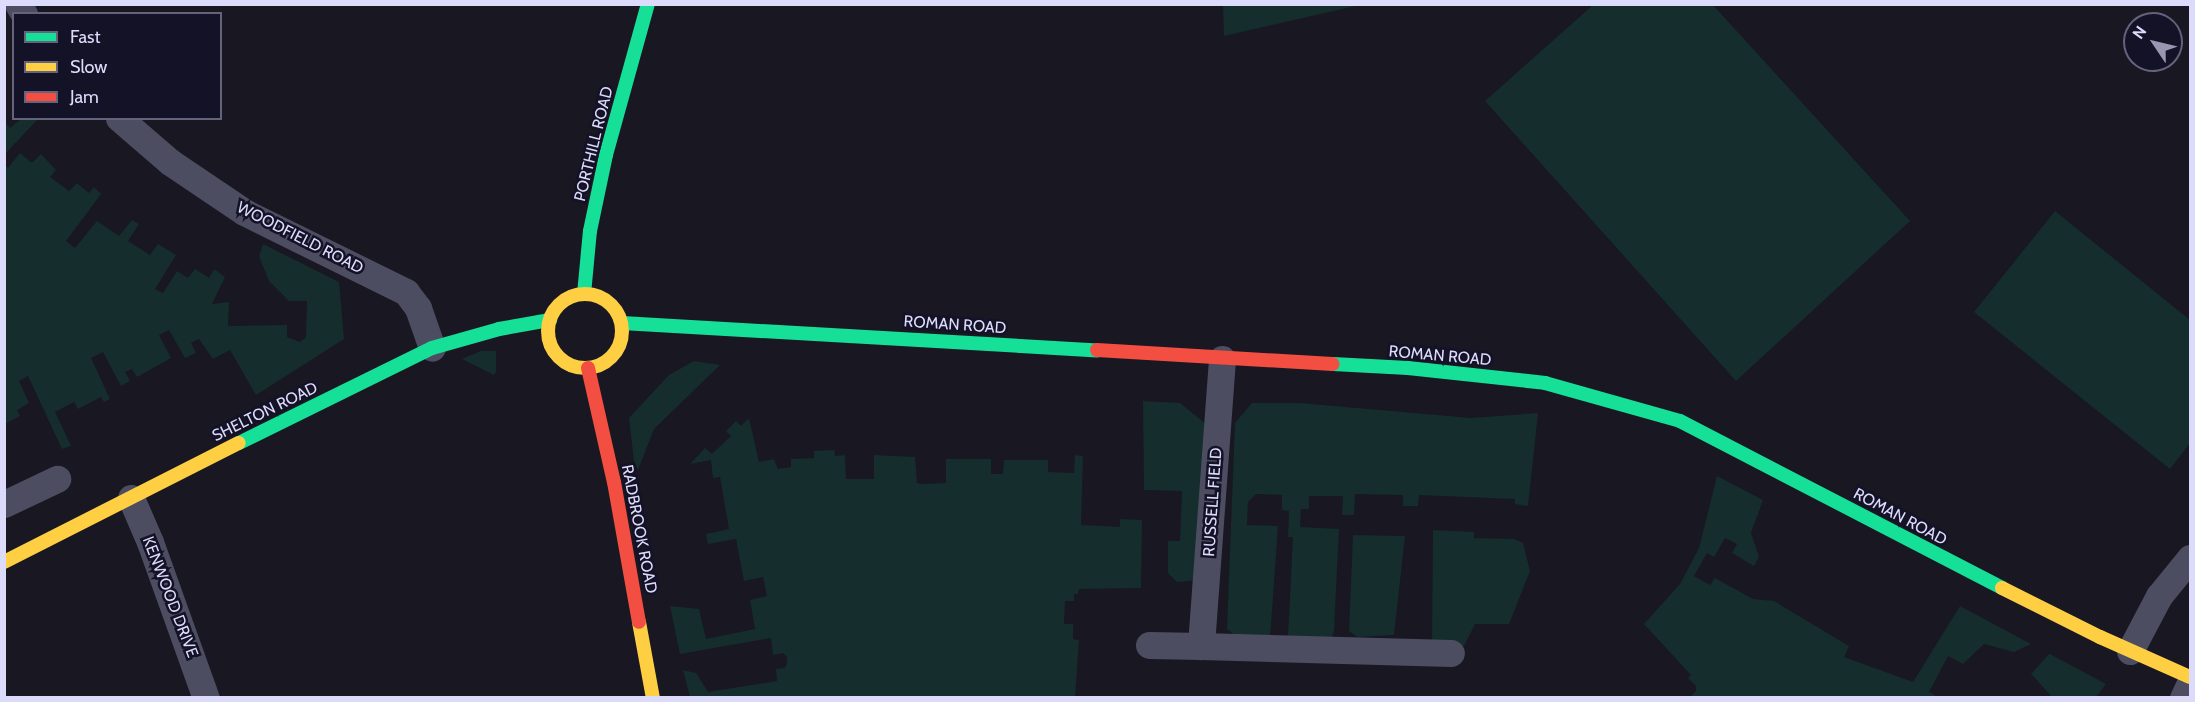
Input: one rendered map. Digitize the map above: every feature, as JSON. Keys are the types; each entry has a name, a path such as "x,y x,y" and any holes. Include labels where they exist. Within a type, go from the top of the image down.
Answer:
{"main road":[{"name":"PORTHILL ROAD","path":"584,294 588,247 603,165 648,4"},
{"path":"584,294 605,299 616,309 622,323 619,348 609,360 588,368 574,367 558,357 550,343 550,320 560,304 570,297 584,294"},
{"name":"SHELTON ROAD","path":"4,562 432,348 500,329 550,320"},
{"name":"ROMAN ROAD","path":"622,323 1408,368 1545,382 1680,421 1973,574 2130,651 2190,677"},
{"name":"RADBROOK ROAD","path":"588,368 616,494 653,698"}],"street":[{"name":"WOODFIELD ROAD","path":"121,120 170,162 244,212 406,292 418,308 432,348"},
{"name":"RUSSELL FIELD","path":"1201,646 1222,358"},
{"path":"4,504 57,479"},
{"name":"KENWOOD DRIVE","path":"131,498 158,564 206,698"},
{"path":"2130,651 2159,596 2190,558"},
{"path":"1149,645 1450,653"},
{"path":"2183,698 2190,683"}],"green space":[{"path":"1223,4 1360,5 1224,36"},
{"path":"1593,5 1713,5 1910,221 1736,381 1485,101"},
{"path":"20,120 37,120 5,154 5,122 10,128"},
{"path":"20,153 32,163 41,154 56,170 50,177 69,191 77,183 89,193 94,187 101,194 66,241 75,248 97,221 119,236 132,220 139,224 128,241 150,255 158,244 176,255 155,289 163,293 177,271 188,278 195,269 209,278 214,269 225,277 212,304 229,302 228,326 287,325 287,337 300,342 306,337 307,301 289,301 269,281 259,256 263,244 339,282 344,339 256,395 230,350 213,359 199,339 191,343 196,353 185,358 169,330 159,335 171,358 137,377 132,369 125,372 130,381 121,386 103,352 91,358 110,399 104,402 101,397 78,409 74,402 55,412 71,446 62,449 28,376 19,381 29,403 17,410 20,416 5,424 5,165 8,168"},
{"path":"2055,211 2190,320 2190,443 2170,469 1974,312"},
{"path":"481,351 496,351 494,375 462,359"},
{"path":"694,361 720,365 654,429 638,470 634,461 629,418 669,375"},
{"path":"1143,401 1180,403 1207,425 1199,580 1177,582 1168,573 1168,541 1180,541 1182,491 1144,490"},
{"path":"1252,403 1300,403 1471,418 1538,413 1528,506 1515,504 1515,499 1419,495 1418,506 1403,506 1403,495 1355,494 1354,515 1342,515 1343,496 1309,496 1309,509 1301,509 1300,527 1339,529 1334,630 1331,640 1288,637 1293,537 1288,537 1289,511 1282,510 1282,495 1256,494 1248,502 1247,525 1278,526 1270,638 1236,636 1227,629 1235,423"},
{"path":"749,418 759,462 774,459 778,469 791,467 791,459 814,458 814,451 834,450 835,456 845,455 846,479 874,479 874,455 915,457 917,483 922,484 946,483 946,459 991,459 991,474 1003,474 1004,460 1048,460 1048,472 1074,473 1075,455 1083,456 1081,525 1120,527 1120,519 1142,520 1141,588 1079,589 1078,594 1074,594 1074,601 1065,601 1064,624 1073,624 1073,639 1079,640 1075,697 690,697 683,670 696,673 708,692 777,681 776,669 785,668 787,664 787,657 783,653 773,655 771,638 680,654 670,606 699,609 706,639 755,629 750,600 767,596 763,577 744,581 736,539 708,544 706,534 729,529 720,477 713,478 711,460 690,464 705,448 712,454 731,436 726,431 736,421 741,426"},
{"path":"1717,476 1763,500 1751,533 1759,557 1754,566 1732,553 1737,544 1725,538 1714,557 1707,553 1694,576 1710,585 1715,578 1753,599 1774,601 1849,646 1844,657 1913,682 1960,606 2031,644 2014,652 1984,644 1963,664 1948,656 1929,692 1938,697 1690,697 1696,691 1696,686 1688,678 1691,675 1644,624 1680,584 1699,548"},
{"path":"1433,530 1474,532 1474,538 1514,539 1523,543 1530,571 1509,624 1475,624 1464,646 1432,643"},
{"path":"1353,535 1405,536 1394,635 1357,637 1349,631"},
{"path":"2049,654 2106,684 2096,697 2052,697 2031,674"}],"traffic: fast":[{"path":"584,294 590,231 606,155 648,4"},
{"path":"239,443 432,348 499,329 550,320"},
{"path":"622,323 1097,350"},
{"path":"1333,364 1408,368 1545,383 1680,421 2002,588"}],"traffic: slow":[{"path":"585,294 606,300 616,310 622,331 616,352 606,362 585,368 564,362 554,352 548,331 554,310 564,300 585,294"},
{"path":"4,562 239,443"},
{"path":"2002,588 2100,637 2190,677"},
{"path":"639,622 653,698"}],"traffic: jam":[{"path":"1097,350 1333,364"},
{"path":"588,368 614,482 639,622"}]}
